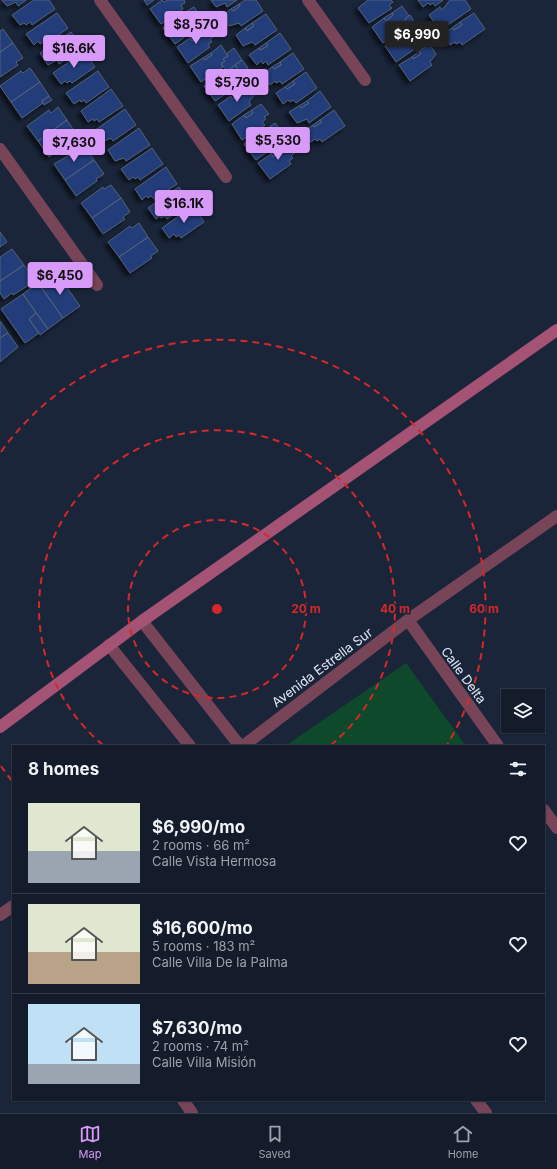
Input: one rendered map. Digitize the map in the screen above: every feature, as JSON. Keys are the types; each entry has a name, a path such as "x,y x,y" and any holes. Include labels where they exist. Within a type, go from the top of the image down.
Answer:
{"street":[{"path":"100,0 226,177"},
{"path":"308,0 365,80"},
{"path":"0,149 97,285"},
{"path":"0,727 142,621 557,330"},
{"name":"Avenida Estrella Sur","path":"242,745 408,620 557,516"},
{"name":"Calle Delta","path":"408,620 497,745"},
{"path":"142,621 240,745"},
{"path":"109,645 189,745"},
{"path":"545,811 557,828"},
{"path":"0,915 12,907"},
{"path":"183,1101 192,1113"},
{"path":"477,1101 486,1113"}],"green space":[{"path":"406,663 465,745 286,745"}],"building":[{"path":"2,0 26,0 18,6 16,2 7,6"},
{"path":"34,0 49,0 55,9 32,25 30,22 26,25 24,23 20,25 12,15"},
{"path":"144,0 154,0 147,5"},
{"path":"162,0 164,2 168,0 184,0 185,3 181,5 183,9 161,24 150,9"},
{"path":"211,0 237,0 227,7 225,3 216,7"},
{"path":"245,0 256,0 263,11 241,26 239,23 229,26 222,16 231,9 233,11"},
{"path":"368,0 391,0 393,2 389,5 392,8 369,23 358,8"},
{"path":"418,0 443,0 435,6 433,3 430,5 428,3 423,7"},
{"path":"450,0 465,0 471,9 448,25 446,22 443,24 442,22 437,26 429,15 440,7 442,10"},
{"path":"239,4 240,6 233,11 231,9"},
{"path":"402,6 409,16 405,19 406,22 403,24 405,27 383,43 372,27 384,18 386,21 393,15 392,13"},
{"path":"194,7 201,17 195,25 197,28 175,44 163,28 176,18 178,21 186,16 184,13"},
{"path":"57,13 68,28 45,45 43,42 40,44 38,41 34,45 26,34"},
{"path":"184,13 186,16 178,21 176,18"},
{"path":"392,13 393,15 386,21 384,18"},
{"path":"474,13 485,29 462,45 460,42 456,44 455,42 450,45 443,34 452,28 454,30 462,25 460,22"},
{"path":"266,14 277,30 255,45 252,42 243,46 236,35 245,28 247,31 254,26 252,23"},
{"path":"410,15 416,25 408,30 403,24 406,22 405,19"},
{"path":"460,22 462,25 454,30 452,28"},
{"path":"252,23 254,26 247,31 245,28"},
{"path":"416,25 423,35 418,38 420,41 417,43 419,46 396,62 385,46 397,37 399,40 407,34 405,32"},
{"path":"207,26 215,36 210,39 212,42 208,44 210,47 188,63 177,47 190,38 192,41 199,36 197,33"},
{"path":"3,29 13,43 0,52 0,31"},
{"path":"71,32 82,47 59,64 57,60 48,65 40,53"},
{"path":"405,32 407,34 399,40 397,37"},
{"path":"197,33 199,36 192,41 190,38"},
{"path":"280,33 291,49 268,65 266,61 263,64 261,61 257,65 249,55 259,48 260,50 268,46 266,43"},
{"path":"13,43 23,58 16,62 18,65 0,77 0,52"},
{"path":"266,43 268,46 260,50 259,48"},
{"path":"429,44 436,54 430,62 432,65 410,81 399,65 412,57 413,59 421,54 419,51"},
{"path":"221,45 228,56 223,59 225,61 221,64 223,67 201,82 190,66 203,58 205,60"},
{"path":"234,48 242,60 227,71 221,64 225,61 223,59 228,56 226,54"},
{"path":"419,51 421,54 413,59 412,57"},
{"path":"84,52 95,67 72,83 70,81 67,83 65,81 61,84 53,73"},
{"path":"211,53 212,55 205,60 203,58"},
{"path":"293,53 304,69 282,84 280,81 276,83 275,81 270,85 263,74 272,67 274,69 281,65 280,62"},
{"path":"242,60 248,68 241,73 235,65"},
{"path":"280,62 281,65 274,69 272,67"},
{"path":"235,65 242,75 235,83 237,86 215,101 204,86 217,77 219,79 226,74 225,72"},
{"path":"30,68 40,82 11,102 0,86 21,71 23,73"},
{"path":"98,71 109,87 86,103 84,100 81,102 80,100 74,104 66,93"},
{"path":"225,72 226,74 219,79 217,77"},
{"path":"306,72 317,88 296,103 293,100 290,102 288,100 283,104 276,93 285,87 287,89 295,84 293,81"},
{"path":"293,81 295,84 287,89 285,87"},
{"path":"40,82 49,96 42,101 43,103 22,118 11,102"},
{"path":"248,84 255,94 249,102 251,105 229,121 218,105 231,96 232,99 239,94 237,91"},
{"path":"111,89 123,106 99,122 97,119 94,121 93,119 88,122 81,111"},
{"path":"320,91 331,107 309,123 307,119 297,123 289,112 299,106 301,108 309,103 307,101"},
{"path":"49,96 52,100 44,105 42,101"},
{"path":"307,101 309,103 301,108 299,106"},
{"path":"261,104 269,114 264,117 266,119 262,122 265,125 242,140 232,124 244,115 246,118 253,113 252,110"},
{"path":"58,107 67,120 38,141 27,126 49,110 51,113"},
{"path":"125,109 136,125 113,141 111,138 102,142 94,131"},
{"path":"252,110 253,113 246,118 244,115"},
{"path":"334,110 345,126 322,142 320,139 317,141 315,139 311,142 303,132 313,125 314,127 322,122 320,120"},
{"path":"67,120 77,135 69,140 71,142 49,157 38,141"},
{"path":"320,120 322,122 314,127 313,125"},
{"path":"275,123 282,133 277,137 279,139 276,141 278,144 256,160 244,144 257,135 259,137 267,132 265,130"},
{"path":"139,128 150,145 126,161 124,158 115,161 108,150"},
{"path":"265,130 267,132 259,137 257,135"},
{"path":"289,142 296,152 291,156 293,158 289,161 291,164 270,179 258,163 271,154 273,157 280,152 278,149"},
{"path":"85,146 94,160 65,180 54,164"},
{"path":"152,148 163,164 140,180 138,177 135,179 133,177 129,180 121,169"},
{"path":"278,149 280,152 273,157 271,154"},
{"path":"94,160 104,174 76,196 65,180"},
{"path":"166,167 177,184 154,199 151,196 148,198 146,196 142,200 135,189"},
{"path":"111,185 121,198 92,218 81,203 103,187 104,189"},
{"path":"179,187 190,203 167,219 165,216 161,218 160,216 156,219 148,208"},
{"path":"121,198 130,212 123,217 125,219 103,234 92,218"},
{"path":"193,206 204,222 181,238 179,235 176,237 174,234 169,238 162,228"},
{"path":"139,223 148,237 119,257 108,242 130,226 132,228"},
{"path":"0,232 7,242 0,247"},
{"path":"148,237 158,251 151,256 152,258 130,273 119,257"},
{"path":"12,249 24,265 0,281 0,257"},
{"path":"24,265 35,281 4,299 0,293 0,281"},
{"path":"58,275 80,306 63,318 41,287"},
{"path":"38,283 63,318 48,329 23,294"},
{"path":"23,294 36,313 29,319 39,333 25,343 1,309"},
{"path":"36,313 48,329 40,335 29,319"},
{"path":"0,321 8,333 0,338"},
{"path":"8,333 18,347 0,362 0,338"}]}
